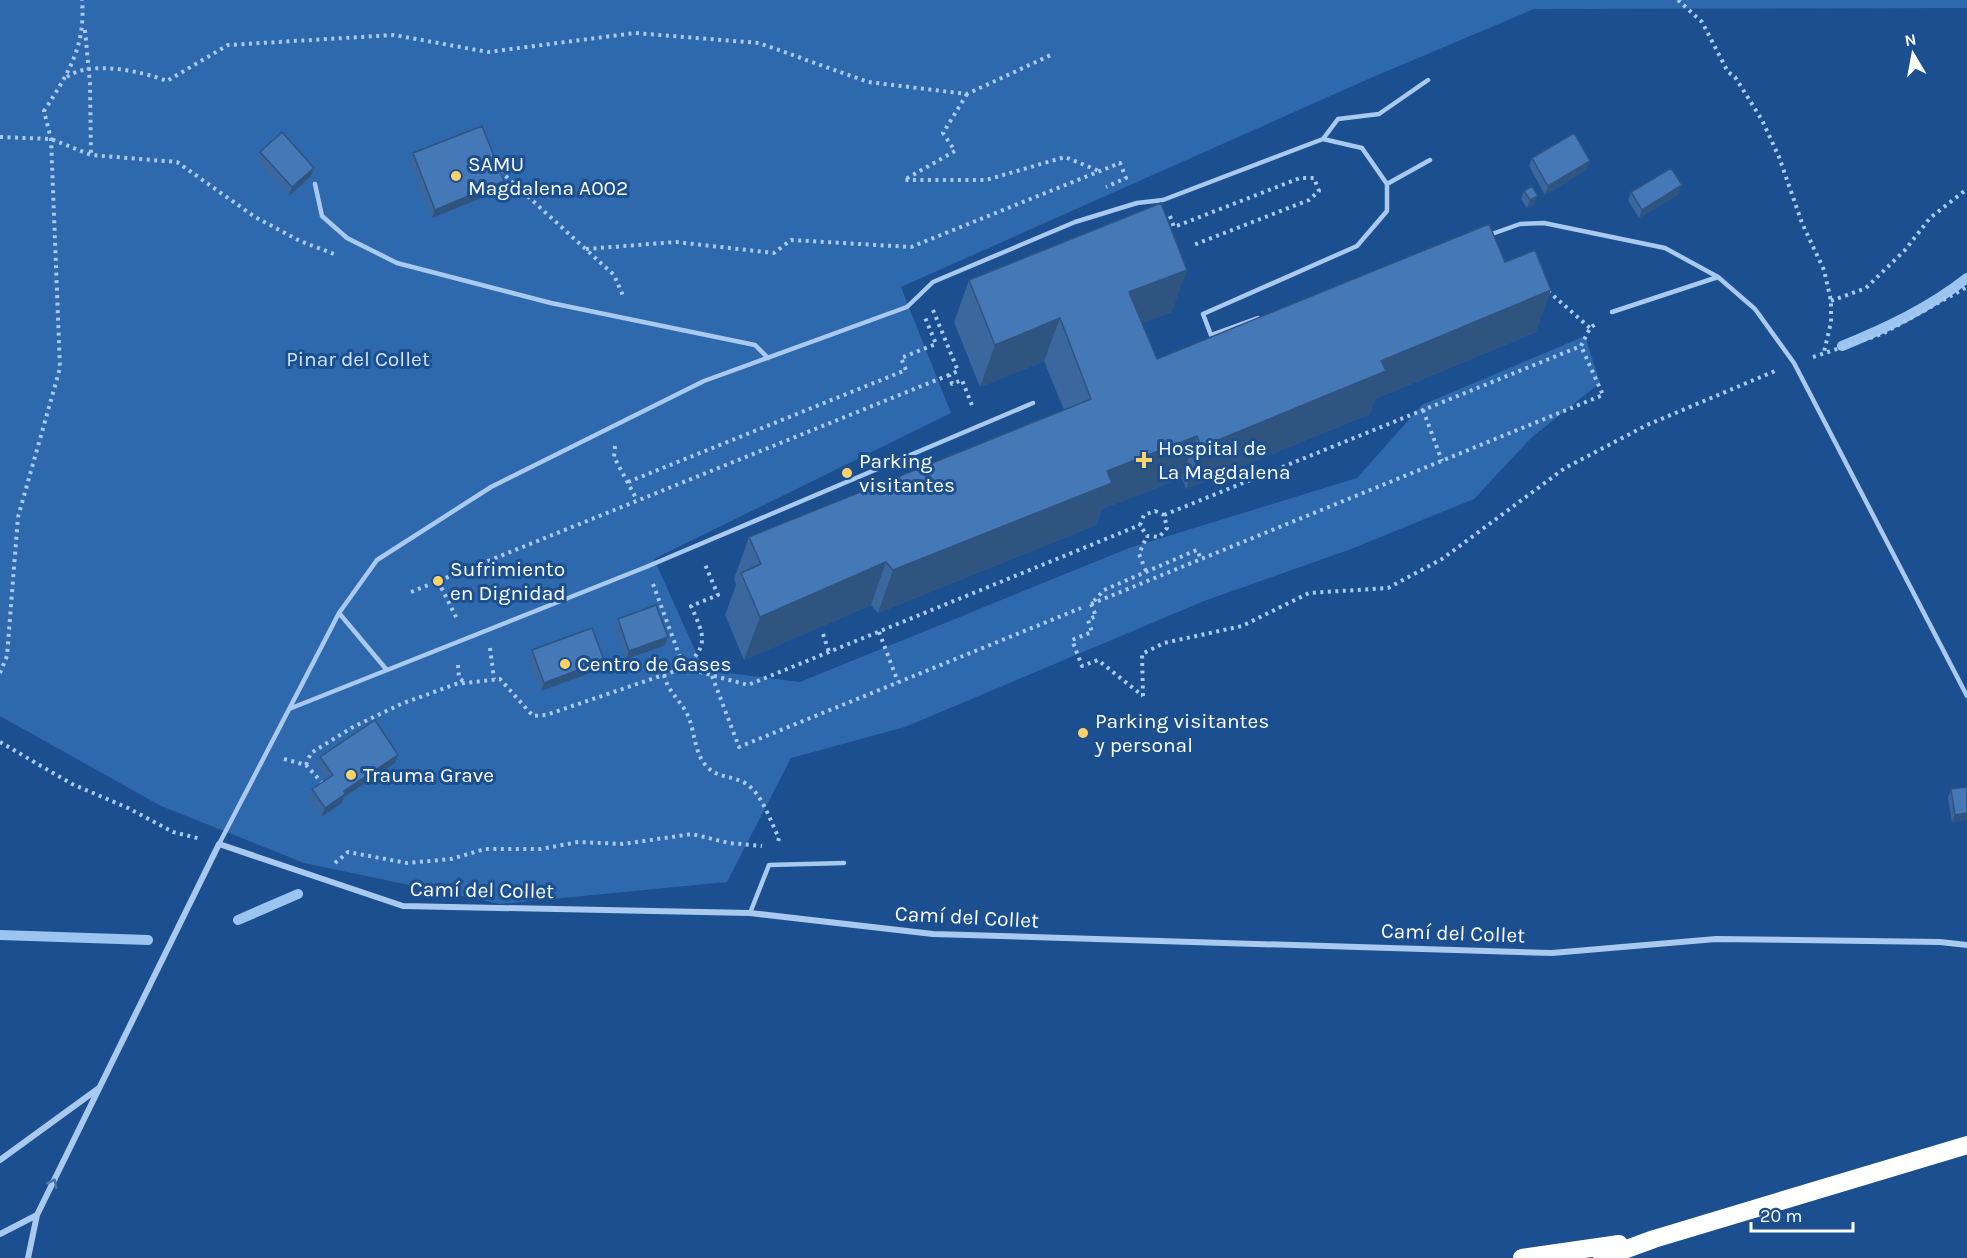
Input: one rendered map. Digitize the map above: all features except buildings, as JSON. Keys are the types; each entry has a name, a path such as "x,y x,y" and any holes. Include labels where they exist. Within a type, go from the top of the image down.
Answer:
{"highway":[{"path":"1602,1258 1654,1239 1967,1145"},
{"path":"1522,1258 1654,1239"}],"street":[{"name":"Camí del Collet","path":"219,844 403,906 750,913 933,934 1552,953 1716,939 1940,942 1967,945"},
{"path":"28,1258 37,1215 219,844"},
{"path":"0,1160 101,1086"},
{"path":"0,1234 37,1215"}],"lane":[{"path":"219,844 339,613 377,560 491,487 704,381 907,307 933,282 1075,222 1137,203 1163,200 1323,139 1338,119 1379,114 1428,80"},
{"path":"1266,315 1211,335 1203,314 1357,246 1387,211 1387,184 1362,148 1323,139"},
{"path":"1387,184 1430,160"},
{"path":"315,184 322,216 347,238 397,263 551,303 754,345 768,358"},
{"path":"1487,236 1520,224 1544,223 1665,248 1718,277 1755,309 1794,363 1967,696"},
{"path":"1612,312 1718,277"},
{"path":"289,710 386,669 646,567 1033,403"},
{"path":"339,613 386,669"},
{"path":"750,913 769,865 844,863"}],"path":[{"path":"82,0 90,84 91,154"},
{"path":"1678,0 1702,22 1728,72 1735,77 1762,120 1824,270 1831,302 1831,322 1823,353"},
{"path":"0,673 7,656 18,517 60,368 51,139 44,111 67,77 85,27"},
{"path":"67,77 77,69 87,68 145,73 167,81 228,45 394,35 488,52 635,33 759,43 868,82 967,94 1053,54"},
{"path":"967,94 943,133 955,151 904,180 986,180 1065,157 1100,171"},
{"path":"0,137 51,139 91,154 177,162 255,217 300,241 341,257"},
{"path":"586,249 676,242 774,253 791,240 911,248 1120,162 1126,178 1106,187"},
{"path":"500,171 614,274 620,290"},
{"path":"1163,200 1174,227 1300,178 1314,178 1319,191 1309,200 1191,246"},
{"path":"1831,302 1866,288 1905,250 1930,218 1967,189"},
{"path":"1091,604 1096,616 1088,620 1092,632 1072,640 1082,666 1098,660 1143,696 1142,654 1164,643 1242,626 1309,593 1388,588 1442,560 1565,468 1647,425 1794,363 1882,334 1967,287"},
{"path":"1546,289 1590,328"},
{"path":"411,592 958,371 925,290"},
{"path":"628,482 906,370 901,358 936,344 917,298"},
{"path":"684,668 748,685 1140,525 1144,515 1155,511 1164,515 1581,346 1590,328 1612,312"},
{"path":"1091,604 1603,395 1581,346"},
{"path":"948,375 952,384 962,380 980,425"},
{"path":"1422,410 1442,461"},
{"path":"616,425 614,457 637,500"},
{"path":"1147,536 1159,537 1167,528 1164,515"},
{"path":"1140,525 1147,536"},
{"path":"1146,571 1139,554 1147,536"},
{"path":"306,765 311,753 353,727 401,704 456,684 500,679 533,716 546,715 684,668 699,654 703,634 691,606 718,595 697,545"},
{"path":"1091,604 1104,590 1197,550 1201,559"},
{"path":"646,567 684,668"},
{"path":"438,581 466,638"},
{"path":"712,676 739,747 1081,608"},
{"path":"879,632 898,682"},
{"path":"823,634 829,652"},
{"path":"490,647 494,679"},
{"path":"458,665 459,678 465,682"},
{"path":"664,675 668,689 686,711 695,747 708,767 724,778 744,782 755,792 779,838"},
{"path":"0,742 72,784 128,808 173,832 219,844"},
{"path":"266,754 306,765 324,785"},
{"path":"320,878 348,852 407,863 451,859 485,849 541,849 578,842 623,844 692,834 729,843 765,846 769,865"}],"green space":[{"name":"Pinar del Collet","path":"0,0 1967,0 1967,8 1534,9 1373,77 901,287 951,413 654,559 704,670 800,682 1129,548 1357,478 1422,405 1585,336 1600,383 1532,437 1474,499 1351,549 1204,601 905,727 791,758 727,882 500,904 304,863 161,806 0,716"}],"waterway":[{"path":"1842,346 1907,316 1938,299 1967,278"},
{"path":"238,920 298,894"},
{"path":"0,935 148,940"}],"place":[{"name":"SAMU Magdalena A002","path":"456,176"},
{"name":"Hospital de La Magdalena","path":"1144,460"},
{"name":"Parking visitantes","path":"847,473"},
{"name":"Sufrimiento en Dignidad","path":"438,581"},
{"name":"Centro de Gases","path":"565,664"},
{"name":"Parking visitantes y personal","path":"1083,733"},
{"name":"Trauma Grave","path":"351,775"}]}
